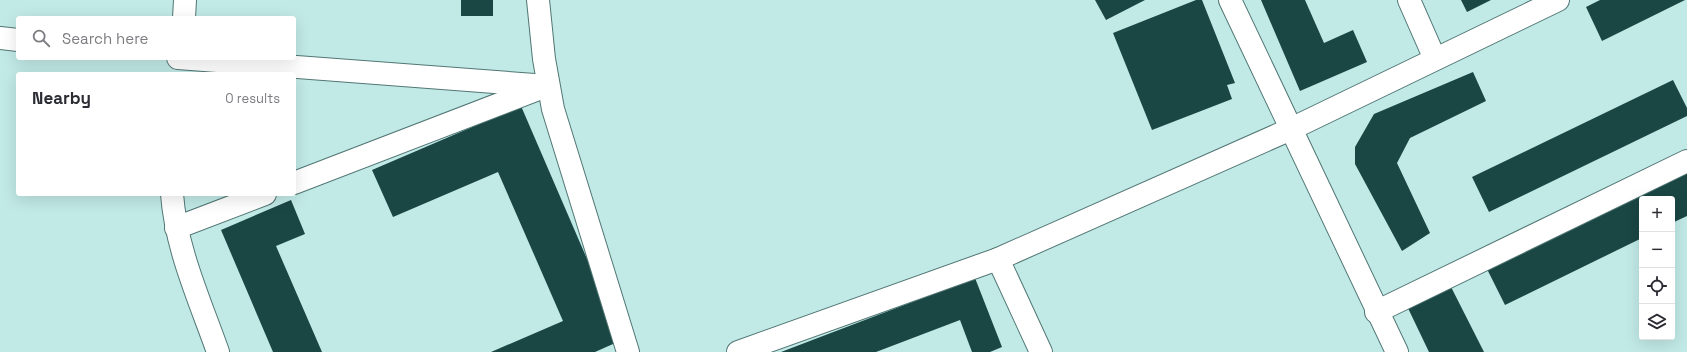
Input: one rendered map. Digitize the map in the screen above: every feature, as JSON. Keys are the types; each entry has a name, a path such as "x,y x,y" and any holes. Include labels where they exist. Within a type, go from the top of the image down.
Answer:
{"street":[{"path":"184,16 185,0"},
{"path":"538,0 548,86 559,129 628,352"},
{"path":"1230,0 1376,312 1397,352"},
{"path":"1409,0 1435,59"},
{"path":"738,352 998,259 1291,129 1558,0"},
{"path":"0,38 16,40"},
{"path":"179,72 180,60"},
{"path":"206,60 548,86"},
{"path":"296,182 548,86"},
{"path":"1376,312 1687,161"},
{"path":"172,196 179,242 218,352"},
{"path":"176,228 260,196"},
{"path":"998,259 1041,352"}],"building":[{"path":"461,0 493,0 493,16 461,16"},
{"path":"1095,0 1145,0 1106,20"},
{"path":"1196,0 1202,0 1235,83 1227,85 1232,99 1152,130 1113,33"},
{"path":"1261,0 1305,0 1324,43 1353,30 1367,62 1300,91"},
{"path":"1461,0 1491,0 1467,12"},
{"path":"1600,0 1685,0 1602,41 1586,7"},
{"path":"1473,72 1486,101 1410,138 1397,163 1430,233 1402,251 1355,164 1355,147 1374,114"},
{"path":"1673,80 1687,108 1687,116 1489,212 1472,177"},
{"path":"521,106 622,340 595,352 491,352 563,321 498,172 393,217 372,170"},
{"path":"1687,172 1687,216 1675,222 1675,196 1639,196 1639,239 1505,305 1487,269"},
{"path":"291,200 305,234 276,246 322,352 273,352 221,230"},
{"path":"975,278 1002,347 990,352 972,352 960,320 876,352 781,352"},
{"path":"1449,283 1484,352 1429,352 1406,304"}]}
